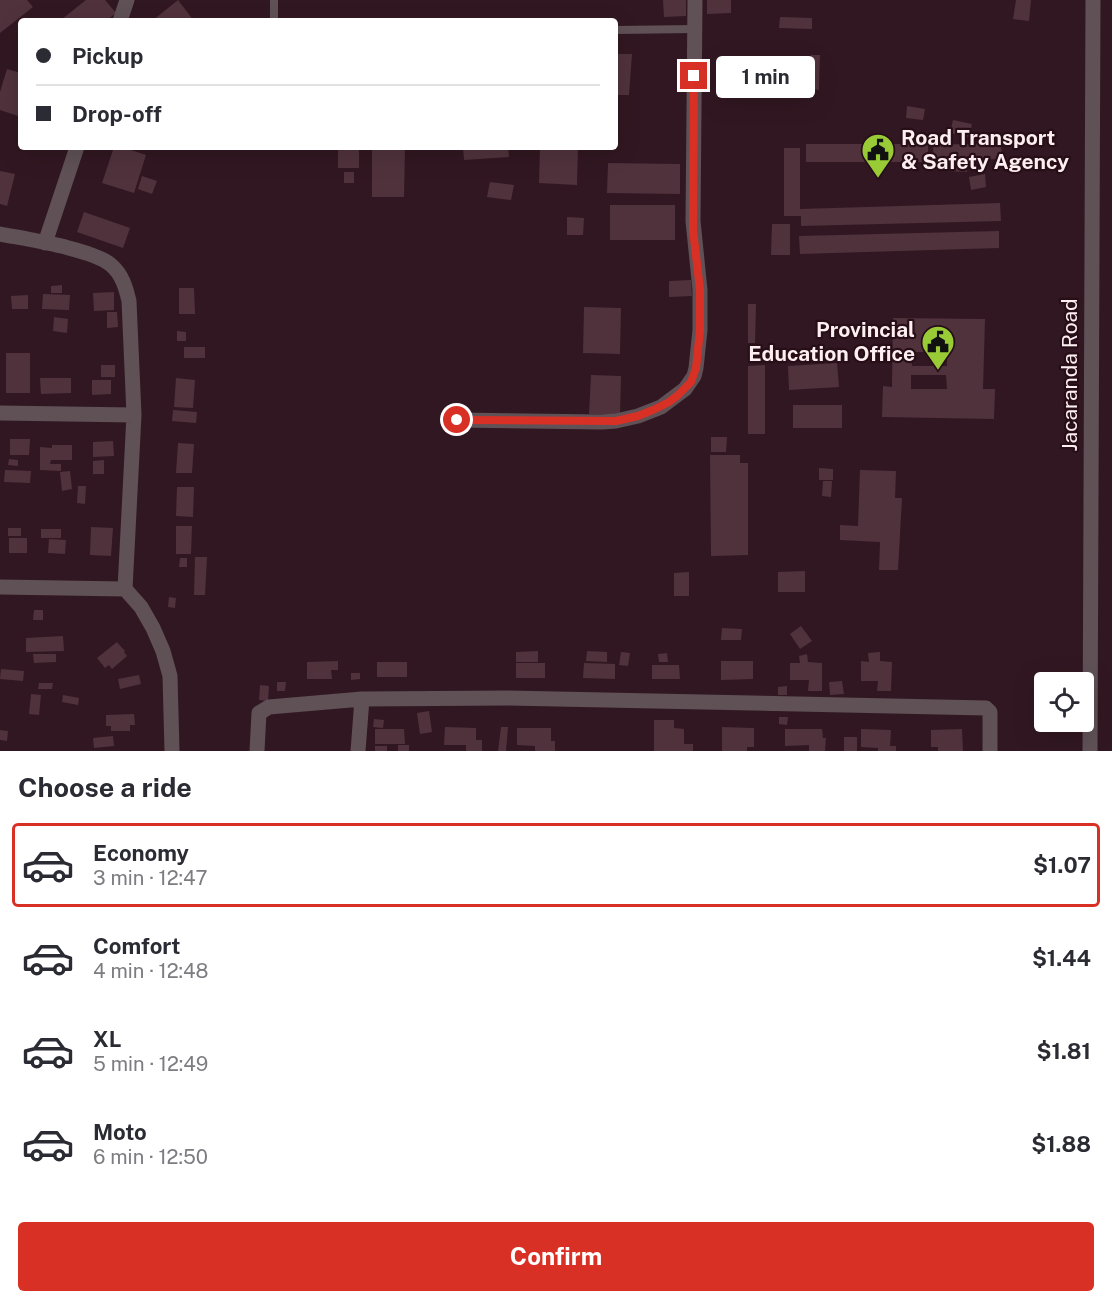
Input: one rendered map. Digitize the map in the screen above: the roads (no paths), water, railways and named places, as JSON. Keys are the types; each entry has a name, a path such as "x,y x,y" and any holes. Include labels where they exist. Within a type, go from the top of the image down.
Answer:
{"street":[{"path":"121,18 127,0"},
{"path":"457,420 616,421 661,407 691,382 696,368 700,330 700,290 693,230 695,0"},
{"name":"Jacaranda Road","path":"1090,751 1093,0"},
{"path":"45,243 76,150"},
{"path":"0,234 102,258 120,275 126,287 129,301 134,415 125,589 141,607 163,651 170,676 172,751"},
{"path":"0,413 134,415"},
{"path":"0,587 125,589"},
{"path":"257,751 259,713 269,707 362,699 508,698 987,708 990,712 990,751"},
{"path":"358,751 362,699"}],"lane":[{"path":"274,0 274,18"},
{"path":"618,30 694,29"}],"place":[{"name":"Road Transport & Safety Agency","path":"878,179"},
{"name":"Provincial Education Office","path":"938,371"}]}
